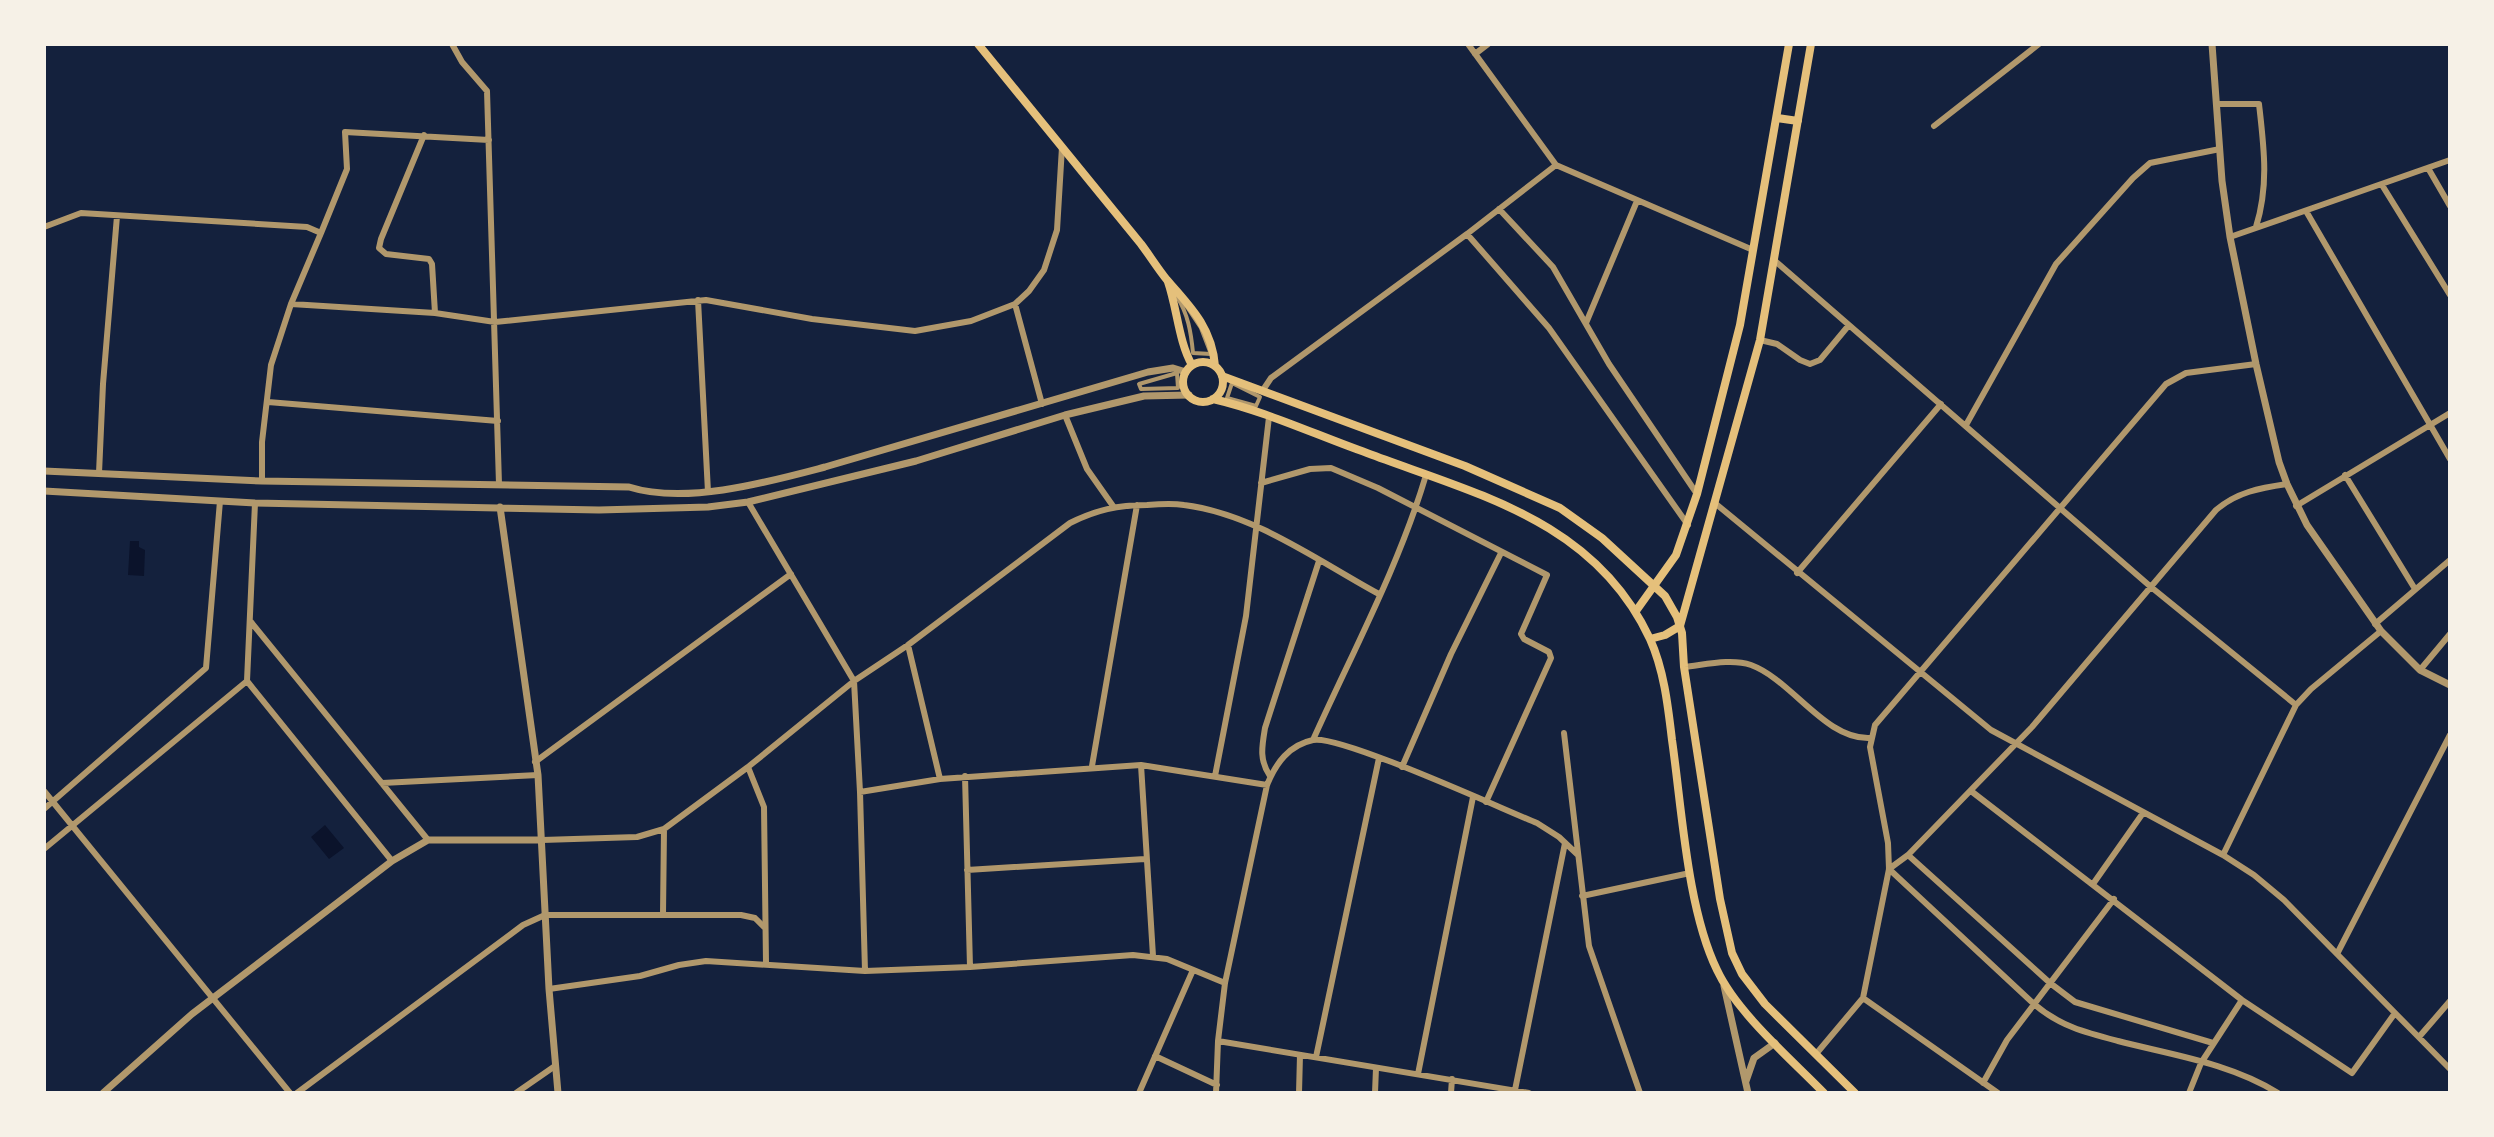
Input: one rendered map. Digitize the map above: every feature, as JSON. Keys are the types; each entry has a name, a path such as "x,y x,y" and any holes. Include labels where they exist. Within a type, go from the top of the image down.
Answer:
{"main road":[{"path":"978,44 1188,301 1208,333 1215,366 1222,376 1465,466 1546,500 1602,538 1655,586 1671,605 1680,626 1720,899 1732,953 1742,974 1765,1004 1855,1093"},
{"path":"1636,611 1676,555 1697,494 1735,349 1789,44"},
{"path":"1650,639 1680,626 1716,504 1760,340 1811,44"},
{"path":"1777,118 1798,121"},
{"path":"1167,279 1177,308 1186,354 1183,382 1189,395 1201,401 1213,399 1269,417 1511,508 1552,528 1588,555 1636,611 1650,639 1661,673 1690,873 1706,941 1722,980 1775,1043 1824,1093"},
{"path":"1186,371 1205,362 1215,366"},
{"path":"1213,399 1221,389 1222,376"}],"street":[{"path":"452,44 462,62 487,91 499,484"},
{"path":"1468,44 1556,165 1753,250"},
{"path":"1475,54 1488,44"},
{"path":"1934,126 2039,44"},
{"path":"2212,44 2230,237 2256,364 2287,484 2296,506 2375,624 2420,670 2450,685"},
{"path":"2217,104 2259,104 2264,147 2264,200 2256,227"},
{"path":"262,481 262,442 271,365 291,304 347,169 345,132 489,140"},
{"path":"424,135 379,248 386,254 429,259 432,264 435,313"},
{"path":"291,304 435,313 495,322 612,312 698,300 812,319 915,331 971,321 1015,304 1044,270 1053,248 1059,213 1062,147"},
{"path":"1966,425 2056,264 2133,178 2144,167 2158,160 2220,149"},
{"path":"2230,237 2450,160"},
{"path":"1263,390 1271,378 1556,165"},
{"path":"2428,168 2450,206"},
{"path":"2382,185 2450,295"},
{"path":"1586,323 1637,201"},
{"path":"1499,209 1553,267 1609,364 1697,494"},
{"path":"2306,211 2450,459"},
{"path":"44,227 81,213 307,227 321,233"},
{"path":"99,473 117,216"},
{"path":"1467,234 1549,328 1688,525"},
{"path":"1774,260 2151,587 2296,705"},
{"path":"1179,295 1193,314 1211,354 1193,353 1188,320 1177,297 1179,295"},
{"path":"698,300 708,492"},
{"path":"1015,304 1042,404"},
{"path":"1760,340 1777,344 1810,364 1820,360 1849,325"},
{"path":"1816,1054 1863,998 1889,869 1888,843 1870,738 1875,725 2171,381 2192,372 2256,364"},
{"path":"44,471 262,481 629,487 648,493 708,492 777,480 1148,372 1173,368 1186,371"},
{"path":"1186,371 1178,388 1141,389 1139,384 1177,373 1186,371"},
{"path":"1232,383 1260,397 1256,406 1227,398 1232,383"},
{"path":"44,491 255,503 630,510 708,507 748,502 916,461 1065,415 1144,396 1189,395"},
{"path":"268,402 498,421"},
{"path":"1797,573 1941,404"},
{"path":"2296,506 2450,413"},
{"path":"1065,415 1087,469 1113,506"},
{"path":"1215,776 1246,616 1269,417"},
{"path":"1261,483 1310,469 1331,468 1378,488 1547,575 1521,634 1551,656 1486,802"},
{"path":"1313,740 1416,509 1426,475"},
{"path":"2345,475 2415,589"},
{"path":"1889,869 1908,855 2032,727 2226,502 2249,491 2287,484"},
{"path":"44,809 206,668 220,501"},
{"path":"748,502 854,681 865,971"},
{"path":"255,503 247,681 392,861"},
{"path":"103,1093 192,1014 392,861 428,840 637,837 664,829 748,767 854,681 908,645 1070,523 1088,514 1113,506 1180,504 1201,508 1258,527 1379,594"},
{"path":"1716,504 1983,724 2014,744 2223,855 2268,887 2450,1069"},
{"path":"1092,766 1137,505"},
{"path":"500,507 538,775 549,989 558,1093"},
{"path":"1402,767 1451,654 1501,553"},
{"path":"2375,624 2450,560"},
{"path":"1270,776 1262,762 1265,728 1319,561"},
{"path":"535,762 791,574"},
{"path":"251,622 428,840"},
{"path":"2223,855 2296,705 2381,631"},
{"path":"2420,670 2450,634"},
{"path":"908,645 940,779"},
{"path":"1684,667 1730,663 1750,665 1778,682 1841,732 1870,738"},
{"path":"44,849 247,681"},
{"path":"1564,733 1589,946 1640,1093"},
{"path":"2337,954 2450,735"},
{"path":"1155,1056 1217,1089 1218,1041 1225,983 1267,785 1279,760 1293,747 1313,740 1334,742 1379,758 1537,823 1578,855"},
{"path":"1316,1057 1379,758"},
{"path":"1141,765 1153,956"},
{"path":"860,792 965,776 1141,765 1267,785"},
{"path":"748,767 764,807 766,963"},
{"path":"382,783 538,775"},
{"path":"965,776 970,967"},
{"path":"44,791 290,1093"},
{"path":"1971,791 2242,1000 2352,1073 2395,1013"},
{"path":"1418,1074 1473,797"},
{"path":"2093,884 2143,813"},
{"path":"663,914 664,829"},
{"path":"1515,1090 1565,843"},
{"path":"1908,855 2075,1002 2213,1043"},
{"path":"967,870 1145,859"},
{"path":"1889,869 2056,1021 2069,1028 2250,1077 2278,1093"},
{"path":"1582,896 1690,873"},
{"path":"1983,1083 2007,1040 2114,899"},
{"path":"297,1093 523,925 545,915 749,916 765,928"},
{"path":"549,989 640,976 706,961 865,971 1133,955 1153,956 1225,983"},
{"path":"1139,1093 1193,970"},
{"path":"1722,980 1748,1093"},
{"path":"1863,998 1998,1093"},
{"path":"2189,1093 2201,1063 2242,1000"},
{"path":"2419,1037 2450,1001"},
{"path":"1218,1041 1529,1093"},
{"path":"1746,1084 1754,1058 1775,1043"},
{"path":"1299,1093 1300,1055"},
{"path":"516,1093 555,1066"},
{"path":"1375,1093 1376,1068"},
{"path":"1451,1093 1452,1079"}],"water":[{"path":"130,541 139,541 139,547 145,550 144,576 128,575"},
{"path":"325,825 344,848 329,859 311,837"}]}
